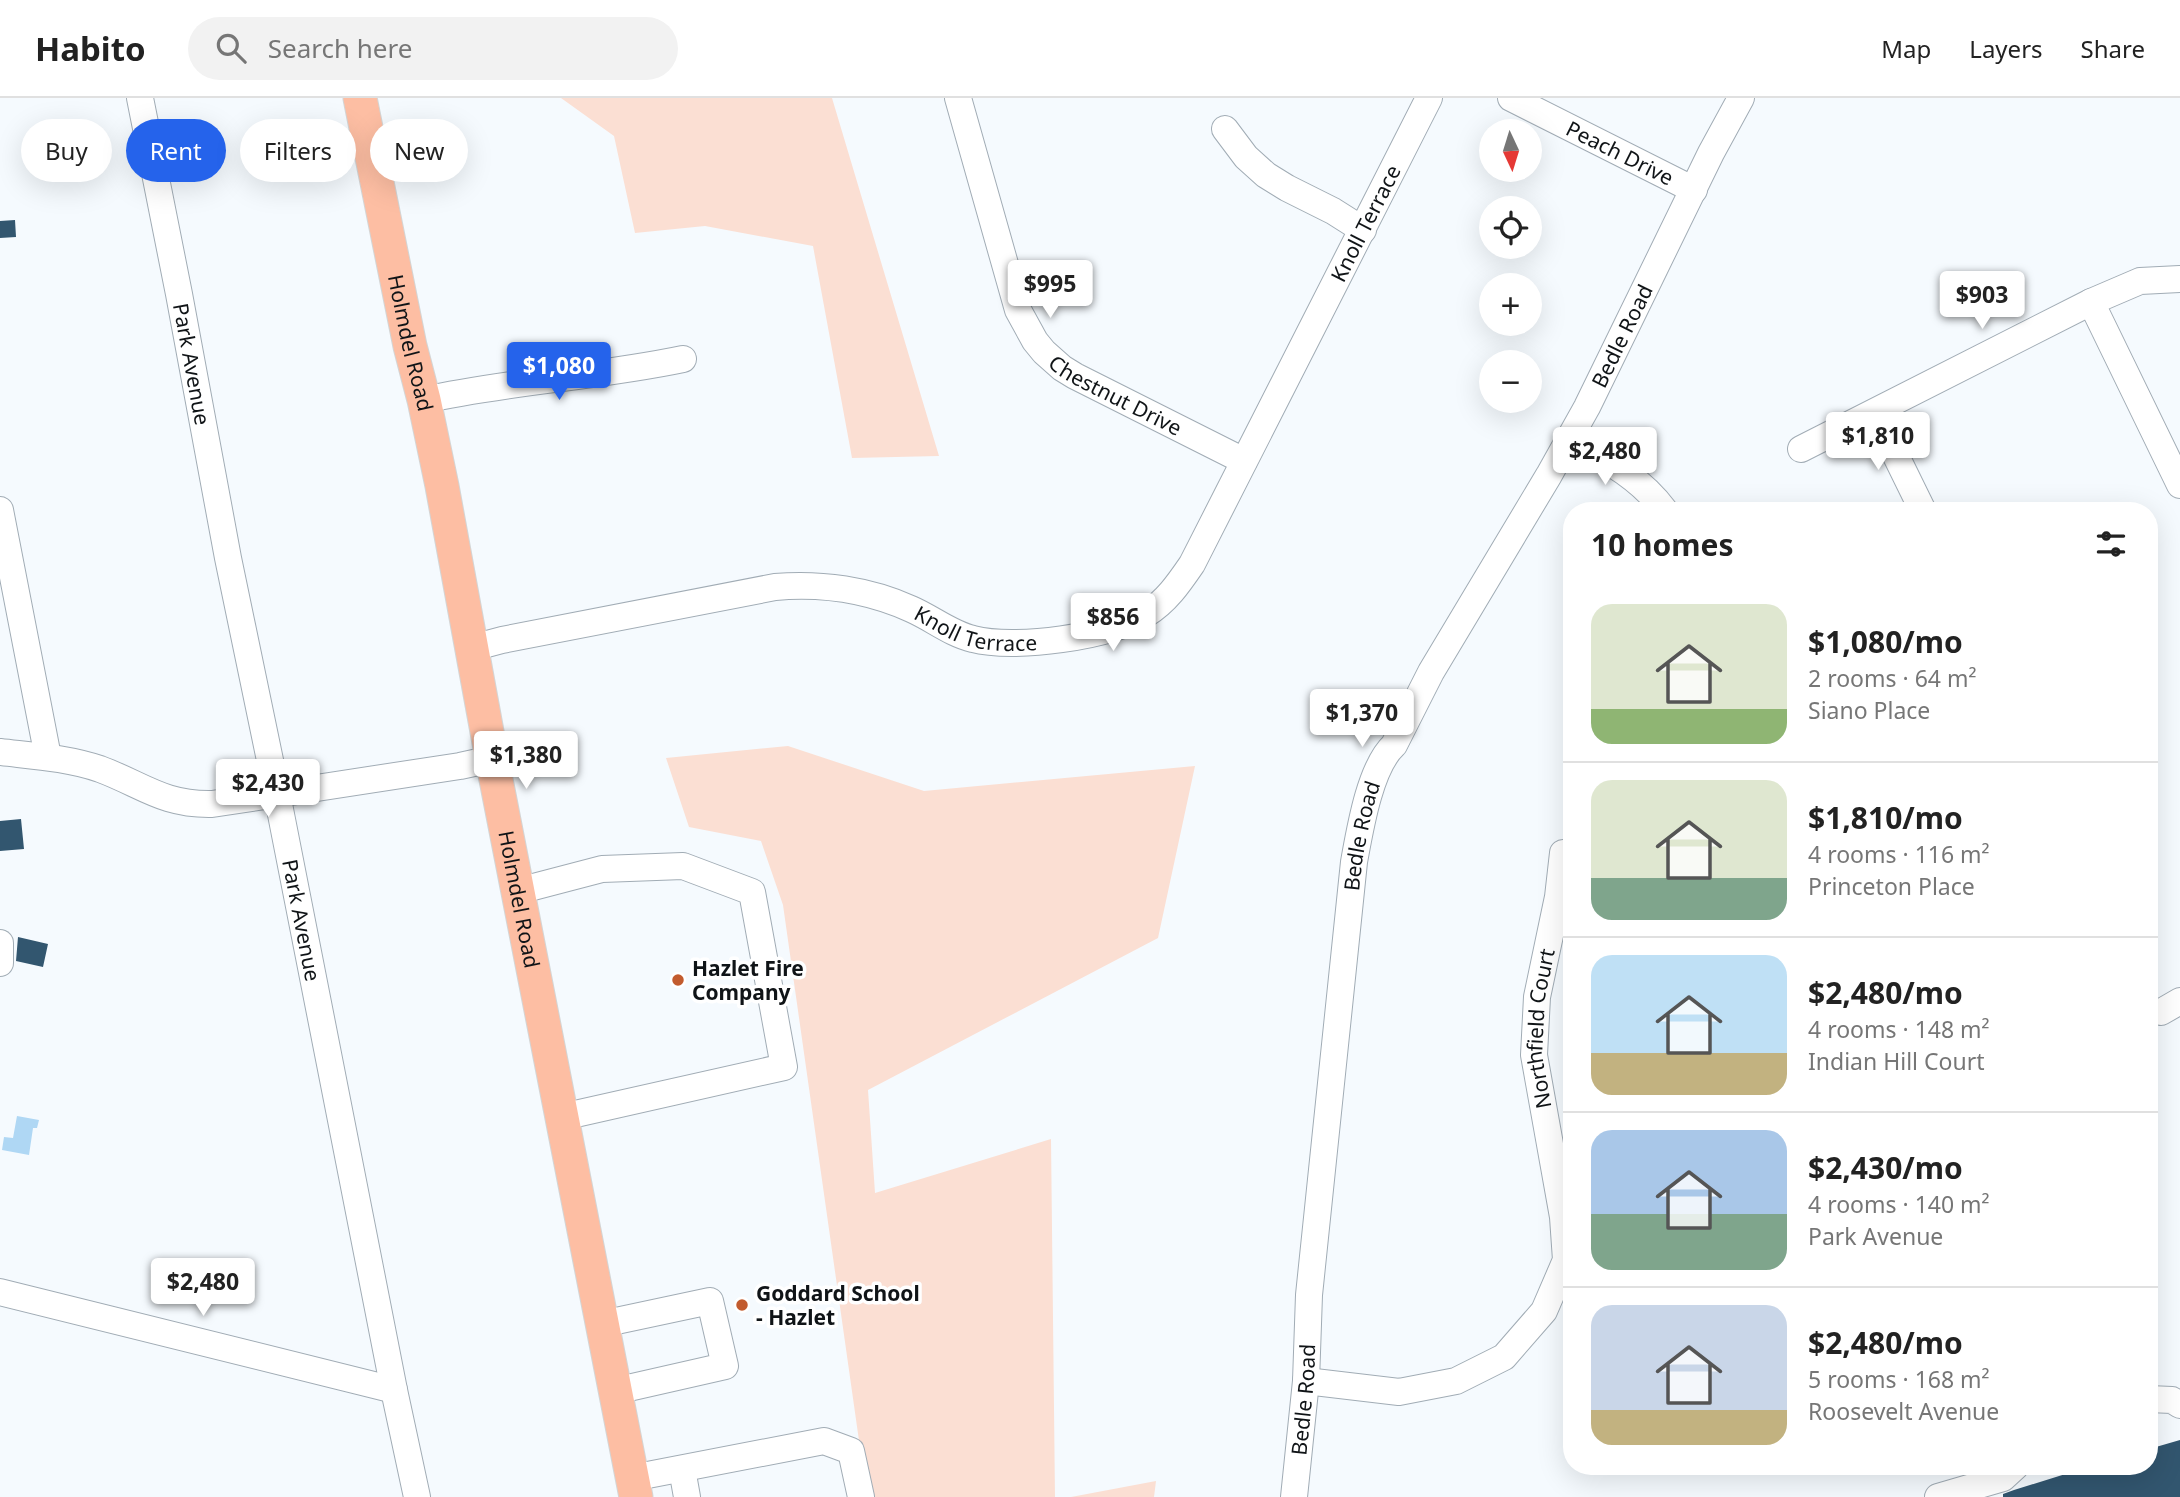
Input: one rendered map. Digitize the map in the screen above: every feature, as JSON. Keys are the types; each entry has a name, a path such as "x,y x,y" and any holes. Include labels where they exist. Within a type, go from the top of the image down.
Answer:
{"main road":[{"name":"Holmdel Road","path":"360,98 410,346 424,400 634,1488"}],"street":[{"name":"Park Avenue","path":"139,98 180,294 228,558 394,1390 418,1497"},
{"name":"Chestnut Drive","path":"958,98 1018,310 1044,352 1074,376 1244,461"},
{"name":"Knoll Terrace","path":"472,648 761,589 796,585 820,586 884,598 913,610 956,634 989,643 1026,642 1104,631 1145,615 1164,601 1192,564 1429,98"},
{"name":"Peach Drive","path":"1511,98 1694,190"},
{"name":"Bedle Road","path":"1294,1497 1306,1381 1311,1271 1353,862 1364,813 1385,753 1394,745 1431,673 1587,407 1711,153 1741,98"},
{"path":"1225,129 1246,157 1266,175 1363,230"},
{"path":"1801,449 2091,302 2140,281 2180,279"},
{"path":"2091,302 2180,485"},
{"path":"424,400 634,369 683,359"},
{"path":"1875,413 1919,502"},
{"path":"1569,439 1637,480 1659,502"},
{"path":"0,510 48,757"},
{"path":"0,752 71,760 100,769 157,795 184,803 212,804 492,759"},
{"name":"Northfield Court","path":"1563,853 1558,897 1537,997 1534,1055 1563,1217"},
{"path":"518,891 602,869 683,866 752,892 784,1067 562,1117"},
{"path":"0,943 0,963"},
{"name":"Northfield Court","path":"1306,1381 1399,1392 1456,1381 1504,1357 1544,1311 1563,1267"},
{"path":"0,1292 394,1390"},
{"path":"602,1324 710,1301 725,1366 615,1391"},
{"path":"2158,1399 2172,1400 2180,1405"},
{"path":"634,1488 682,1469 824,1441 851,1451 861,1497"},
{"path":"682,1469 687,1497"},
{"path":"1938,1497 2006,1475"}],"shaded area":[{"path":"561,98 832,98 939,456 852,458 813,246 705,226 635,233 614,136"},
{"path":"788,746 924,791 1195,766 1158,938 868,1090 875,1193 1051,1139 1055,1497 867,1497 783,905 761,841 689,827 666,758"},
{"path":"1156,1481 1154,1497 1071,1497"}],"water":[{"path":"17,1116 39,1120 37,1128 33,1128 29,1155 2,1150 4,1137 13,1138"}],"building":[{"path":"15,220 16,237 0,238 0,221"},
{"path":"21,819 24,849 0,851 0,821"},
{"path":"18,937 48,944 43,967 16,961"},
{"path":"2180,1440 2180,1497 2003,1497 2003,1494 2062,1475 2158,1475 2158,1446"}],"place":[{"name":"Hazlet Fire Company","path":"678,980"},
{"name":"Goddard School - Hazlet","path":"742,1305"}]}
